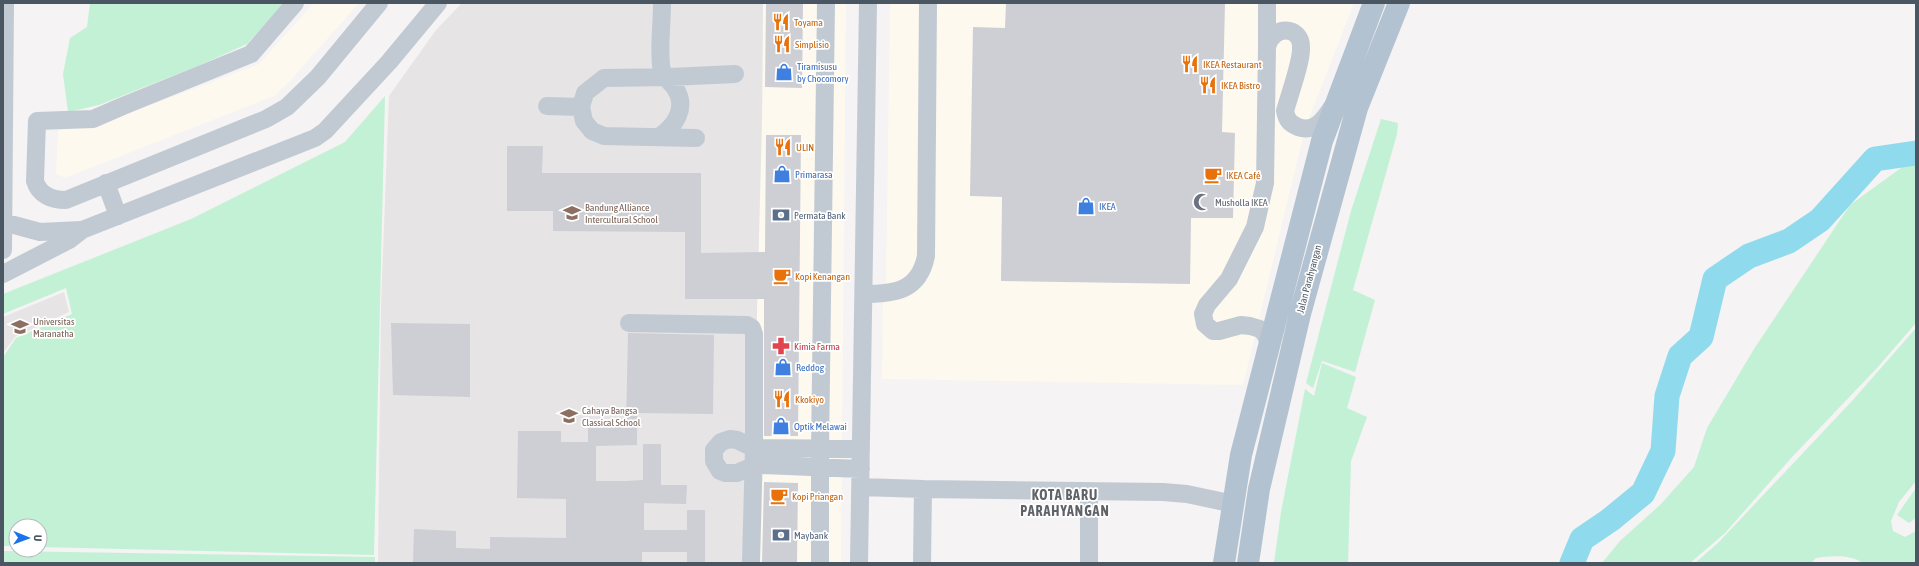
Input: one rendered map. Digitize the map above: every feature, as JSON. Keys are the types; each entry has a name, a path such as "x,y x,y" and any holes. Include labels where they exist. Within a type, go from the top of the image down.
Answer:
{"main road":[{"path":"1224,563 1241,455 1322,141 1374,3"},
{"name":"Jalan Parahyangan","path":"1248,563 1259,489 1300,314 1357,108 1399,3"},
{"path":"1337,100 1357,108"}],"street":[{"path":"3,250 5,3"},
{"path":"295,3 250,54 122,106 93,120 37,121 35,181 37,188 53,200 66,200 287,108 318,77 379,3"},
{"path":"3,274 69,240 82,230 315,138 325,131 389,62 438,3"},
{"path":"659,137 670,129 678,118 680,104 675,89 664,77 661,65 662,3"},
{"path":"820,563 820,448 826,3"},
{"path":"859,563 868,3"},
{"path":"864,294 888,294 905,288 917,278 926,256 928,3"},
{"path":"1267,3 1265,183 1255,227 1229,279 1207,305 1202,314 1205,324 1213,331 1219,331 1241,325 1250,326 1260,329 1266,334 1270,345"},
{"path":"1267,47 1271,37 1280,31 1292,32 1300,40 1301,52 1285,111 1287,120 1291,124 1305,129 1312,128 1326,117 1337,100"},
{"path":"696,138 604,136 592,130 584,121 581,106 585,93 604,78 735,74"},
{"path":"547,106 581,106"},
{"path":"106,183 118,216"},
{"path":"3,222 40,232 82,230"},
{"path":"629,323 747,325 752,328 754,334 754,448 751,563"},
{"path":"861,469 753,466 737,473 725,473 716,466 713,456 717,446 725,439 737,440 754,448 862,449"},
{"path":"861,487 1187,494 1234,504"},
{"path":"922,563 923,489"},
{"path":"1089,491 1089,563"}],"shaded area":[{"path":"314,3 359,3 288,83 274,96 65,178 56,174 58,130 95,126 259,64"},
{"path":"462,3 763,3 762,120 757,311 756,563 378,563 381,306 389,96 436,30"},
{"path":"763,3 846,3 841,563 756,563 757,311 762,120"},
{"name":"IKEA","path":"890,3 1354,3 1305,129 1243,385 882,379 883,294 886,283"},
{"name":"Universitas Maranatha","path":"64,292 69,312 15,337 3,353 3,317"}],"green space":[{"path":"90,3 284,3 247,44 200,65 99,105 68,112 63,74 70,38 87,27"},
{"path":"385,96 374,555 48,547 48,518 8,518 8,546 3,546 3,357 16,338 72,314 66,288 3,314 3,294 191,219 345,142"},
{"path":"1381,119 1398,123 1397,134 1353,290 1375,300 1355,372 1322,361 1313,388 1306,383 1351,211"},
{"path":"1916,157 1916,323 1877,368 1792,457 1725,533 1690,563 1602,563 1620,541 1661,504 1694,467 1707,428 1754,349 1850,205"},
{"path":"1916,328 1916,481 1899,502 1891,521 1893,531 1905,537 1916,531 1916,563 1863,563 1852,558 1834,556 1816,558 1811,563 1695,563 1718,543 1852,401"},
{"path":"1322,363 1356,377 1347,408 1367,417 1351,461 1348,563 1274,563 1281,512 1305,389 1314,396"},
{"path":"1916,488 1916,518 1909,523 1897,515"},
{"path":"3,551 8,551 8,558 48,558 48,552 375,557 375,563 3,563"}],"building":[{"path":"766,3 803,3 802,88 765,87"},
{"path":"1006,3 1225,3 1222,132 1235,133 1233,218 1191,218 1190,284 1001,281 1002,197 970,196 973,27 1005,28"},
{"path":"766,135 801,135 798,436 764,436 764,299 685,299 685,232 553,231 553,211 507,211 507,146 543,146 542,173 701,173 701,253 765,252"},
{"path":"391,323 470,324 470,397 393,395"},
{"path":"628,333 714,335 713,414 637,413 637,445 596,446 596,481 626,481 643,480 643,444 661,444 661,485 687,485 686,504 644,503 644,530 687,530 687,510 705,510 705,563 687,563 687,552 642,552 642,563 413,563 414,529 456,531 456,548 490,549 490,537 566,538 566,499 517,498 518,431 561,431 561,442 588,442 588,426 626,426"},
{"path":"764,482 798,483 797,563 762,563"}],"waterway":[{"path":"1572,563 1582,539 1610,520 1643,493 1663,451 1667,396 1680,356 1701,337 1715,279 1749,256 1789,241 1820,220 1875,159 1916,153"}],"place":[{"name":"Toyama","path":"781,22"},
{"name":"Simplisio","path":"782,44"},
{"name":"IKEA Restaurant","path":"1190,64"},
{"name":"Tiramisusu by Chocomory","path":"784,72"},
{"name":"IKEA Bistro","path":"1208,85"},
{"name":"ULIN","path":"783,147"},
{"name":"Primarasa","path":"782,174"},
{"name":"IKEA Café","path":"1213,175"},
{"name":"Musholla IKEA","path":"1202,202"},
{"name":"IKEA","path":"1086,206"},
{"name":"Bandung Alliance Intercultural School","path":"572,213"},
{"name":"Permata Bank","path":"781,215"},
{"name":"Kopi Kenangan","path":"782,276"},
{"name":"Universitas Maranatha","path":"20,327"},
{"name":"Kimia Farma","path":"781,346"},
{"name":"Reddog","path":"783,367"},
{"name":"Kkokiyo","path":"782,399"},
{"name":"Cahaya Bangsa Classical School","path":"569,416"},
{"name":"Optik Melawai","path":"781,426"},
{"name":"Kopi Priangan","path":"779,496"},
{"name":"Maybank","path":"781,535"}],"district":[{"name":"KOTA BARU PARAHYANGAN","path":"1065,504"}]}
